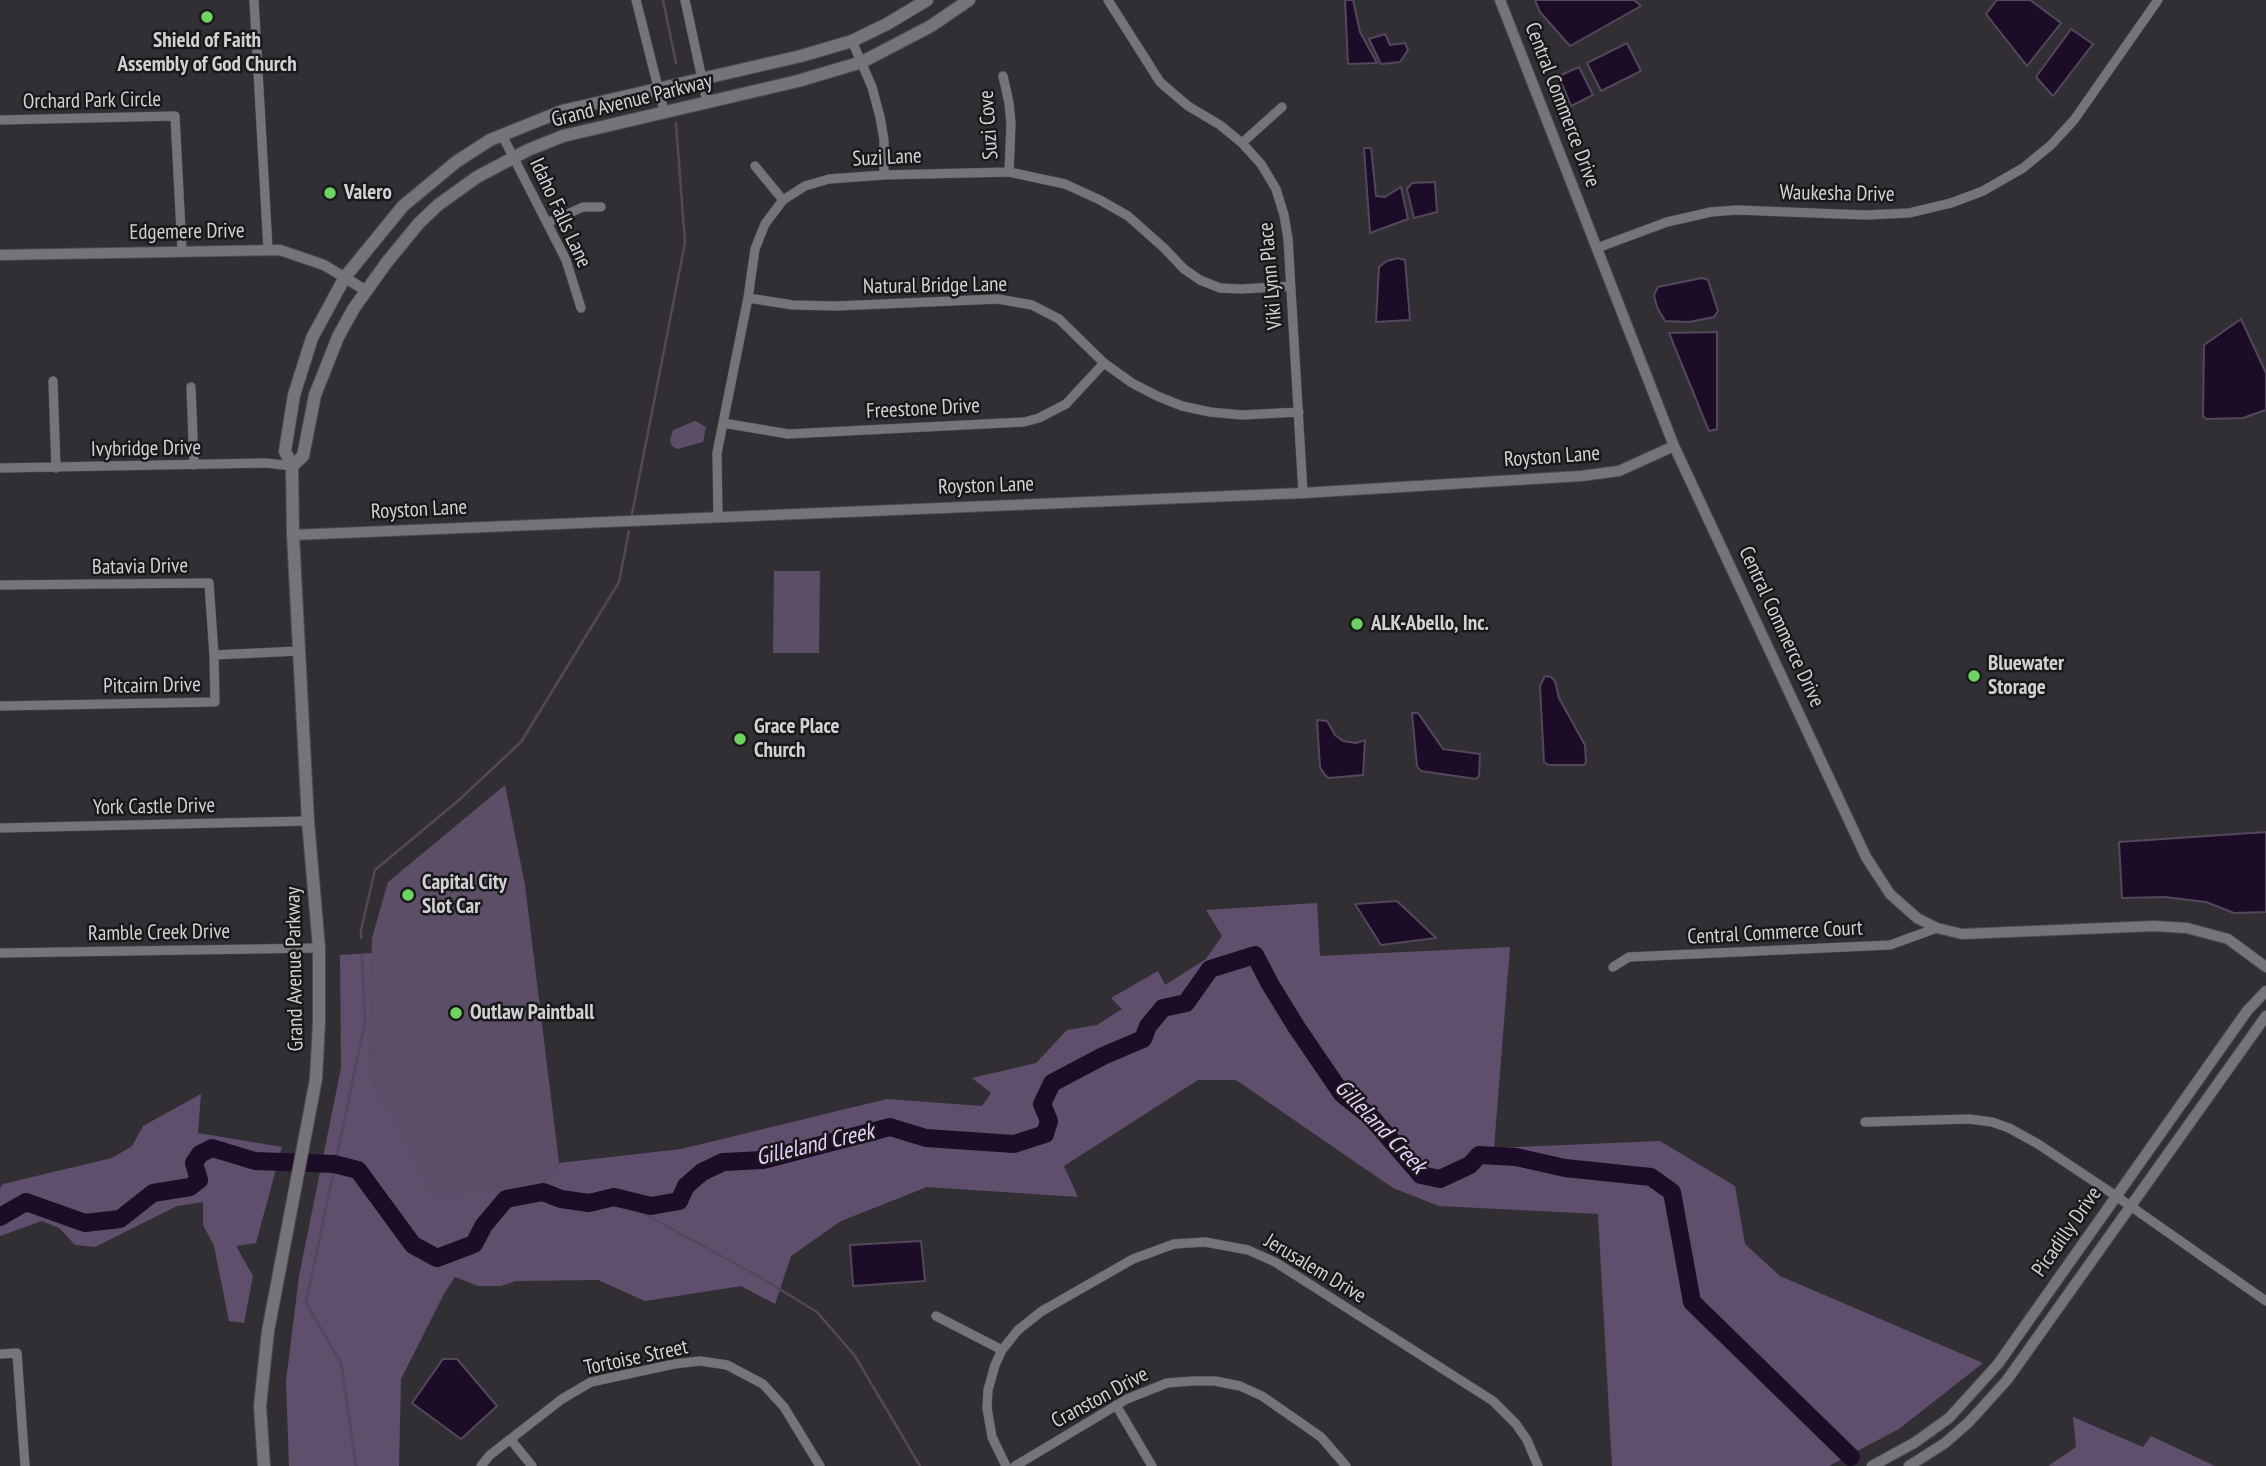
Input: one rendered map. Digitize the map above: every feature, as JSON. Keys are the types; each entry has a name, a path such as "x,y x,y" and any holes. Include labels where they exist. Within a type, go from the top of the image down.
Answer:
{"main road":[{"name":"Grand Avenue Parkway","path":"264,1466 260,1406 268,1331 316,1079 319,1022 318,948 308,821 293,535 292,466 285,450 294,395 312,338 345,277 403,206 456,162 490,140 562,111 852,41 927,0"},
{"name":"Grand Avenue Parkway","path":"292,466 303,456 316,395 329,358 343,327 365,290 419,223 438,205 477,177 514,157 563,136 798,81 862,62 931,26 969,0"}],"street":[{"path":"254,0 268,249"},
{"path":"636,0 664,111"},
{"path":"685,0 708,102"},
{"name":"Viki Lynn Place","path":"1108,0 1160,82 1188,106 1220,125 1242,143 1261,164 1276,189 1284,215 1291,286 1303,493"},
{"name":"Central Commerce Drive","path":"1500,0 1674,446 1866,857 1890,894 1917,918 1937,928 1962,934 2154,926 2187,928 2228,939 2266,967"},
{"name":"Waukesha Drive","path":"1597,248 1667,222 1711,212 1736,210 1866,215 1909,213 1951,203 1983,191 2023,168 2051,145 2074,120 2158,0"},
{"path":"852,41 862,62 880,117 884,140 884,174"},
{"name":"Suzi Cove","path":"1003,76 1011,124 1009,172"},
{"path":"1242,143 1282,107"},
{"name":"Orchard Park Circle","path":"0,120 175,116 182,251"},
{"name":"Idaho Falls Lane","path":"502,135 549,222 566,260 581,308"},
{"path":"755,166 783,200"},
{"name":"Suzi Lane","path":"718,516 718,453 755,249 765,224 783,200 805,186 829,179 884,174 1009,172 1065,184 1100,200 1128,216 1184,270 1200,280 1220,288 1231,289 1291,286"},
{"path":"549,222 583,207 601,206"},
{"name":"Edgemere Drive","path":"0,255 268,249 296,254 324,265 365,290"},
{"name":"Natural Bridge Lane","path":"748,298 793,305 836,306 998,299 1032,305 1059,319 1104,363 1132,383 1182,406 1242,415 1299,412"},
{"name":"Freestone Drive","path":"723,423 788,434 1024,422 1039,418 1066,404 1104,363"},
{"path":"53,381 56,468"},
{"path":"191,387 194,466"},
{"name":"Royston Lane","path":"293,535 1303,493 1602,474 1638,464 1674,446"},
{"name":"Ivybridge Drive","path":"0,468 267,463 292,466"},
{"name":"Batavia Drive","path":"0,586 209,583 214,655"},
{"name":"Pitcairn Drive","path":"0,706 215,702 214,655 299,652"},
{"name":"York Castle Drive","path":"0,828 308,821"},
{"name":"Central Commerce Court","path":"1613,967 1629,957 1890,945 1937,928"},
{"name":"Ramble Creek Drive","path":"0,953 318,948"},
{"name":"Picadilly Drive","path":"1872,1466 1949,1418 1998,1364 2247,1011 2266,991"},
{"name":"Picadilly Drive","path":"1909,1466 1945,1443 1986,1405 2036,1340 2266,1016"},
{"path":"1865,1122 1969,1119 1992,1122 2038,1144 2266,1301"},
{"name":"Jerusalem Drive","path":"1006,1466 992,1437 987,1408 991,1377 1002,1350 1028,1321 1133,1259 1159,1248 1205,1242 1235,1246 1275,1262 1493,1401 1516,1424 1527,1440 1538,1466"},
{"path":"936,1316 1002,1350"},
{"path":"0,1354 17,1353 25,1466"},
{"name":"Tortoise Street","path":"481,1466 490,1455 572,1391 591,1382 686,1362 727,1365 751,1376 774,1394 820,1466"},
{"name":"Cranston Drive","path":"1015,1466 1116,1405 1167,1383 1215,1381 1262,1396 1321,1437 1346,1466"},
{"path":"1116,1405 1152,1466"},
{"path":"511,1440 532,1466"}],"shaded area":[{"path":"1345,0 1353,0 1360,32 1377,63 1348,64"},
{"path":"1535,0 1634,0 1641,6 1570,46 1540,12"},
{"path":"1997,0 2030,0 2061,23 2027,66 1986,14"},
{"path":"2071,29 2093,44 2053,96 2036,77"},
{"path":"1385,34 1390,45 1405,43 1408,50 1400,62 1381,64 1369,39"},
{"path":"1627,43 1641,71 1601,91 1587,63"},
{"path":"1579,67 1593,95 1571,106 1559,76"},
{"path":"1364,148 1371,148 1376,196 1385,197 1401,187 1408,219 1370,233"},
{"path":"1435,182 1437,212 1414,218 1407,189 1412,183"},
{"path":"1398,258 1405,260 1410,320 1376,322 1379,267"},
{"path":"1702,278 1708,280 1718,311 1714,317 1689,322 1665,321 1654,295 1658,287"},
{"path":"2241,319 2266,373 2266,410 2243,418 2206,419 2203,416 2204,345"},
{"path":"1717,332 1717,429 1709,431 1669,333"},
{"path":"695,421 706,427 703,442 677,449 672,446 670,440 673,430"},
{"path":"774,571 820,571 819,653 773,653"},
{"path":"1545,676 1555,681 1559,698 1585,745 1584,765 1549,765 1544,762 1540,686"},
{"path":"1412,713 1418,713 1443,749 1480,754 1479,776 1476,779 1421,771 1417,766"},
{"path":"1317,720 1327,721 1335,735 1343,741 1356,743 1365,740 1363,775 1329,778 1325,775 1320,767"},
{"name":"Outlaw Paintball","path":"505,785 525,885 559,1163 541,1186 434,1198 369,1072 372,938 388,882"},
{"path":"2266,832 2266,912 2234,913 2206,902 2165,897 2122,898 2119,842"},
{"path":"1397,901 1436,938 1381,945 1355,904"},
{"path":"1317,903 1320,956 1510,947 1494,1148 1660,1141 1735,1186 1745,1244 1780,1276 1983,1363 1899,1429 1829,1466 1612,1466 1598,1214 1439,1206 1393,1188 1236,1080 1198,1080 1064,1166 1078,1197 927,1187 841,1221 791,1256 775,1304 741,1286 645,1301 598,1280 516,1281 501,1286 478,1286 455,1277 401,1379 399,1466 289,1466 286,1381 299,1276 341,1068 340,955 372,953 369,1072 434,1197 541,1186 559,1163 681,1149 887,1099 982,1106 991,1093 972,1078 1036,1063 1067,1030 1097,1025 1122,1009 1111,998 1158,971 1165,985 1206,959 1222,936 1206,910"},
{"path":"201,1094 198,1133 282,1147 256,1243 236,1246 253,1276 244,1323 229,1321 214,1246 203,1225 203,1202 177,1206 95,1247 75,1245 59,1228 42,1221 0,1236 0,1188 3,1184 112,1158 132,1146 143,1126"},
{"path":"921,1241 925,1281 853,1286 850,1245"},
{"path":"443,1359 457,1359 497,1406 461,1439 412,1403"},
{"path":"2073,1417 2143,1447 2151,1436 2215,1466 2048,1466 2076,1447"}],"waterway":[{"path":"663,0 676,63"},
{"path":"632,514 685,243 676,123"},
{"path":"361,938 375,870 459,800 521,742 619,582 629,531"},
{"path":"356,1466 341,1363 306,1303 365,1022 362,954"},
{"name":"Gilleland Creek","path":"0,1217 26,1202 85,1223 120,1219 153,1193 190,1187 199,1180 194,1163 200,1154 212,1148 255,1161 334,1164 358,1170 413,1245 437,1258 474,1244 484,1225 506,1199 543,1192 561,1199 589,1203 614,1197 651,1206 679,1201 686,1186 702,1172 723,1162 763,1160 890,1127 926,1138 1014,1144 1045,1134 1049,1121 1042,1104 1052,1083 1103,1056 1143,1039 1148,1026 1163,1008 1186,1003 1210,969 1255,955 1297,1028 1342,1094 1371,1117 1421,1175 1440,1179 1470,1165 1479,1155 1516,1157 1565,1168 1651,1177 1672,1192 1692,1302 1851,1457"},
{"path":"614,1197 817,1312 855,1356 920,1466"}],"place":[{"name":"Shield of Faith Assembly of God Church","path":"207,17"},
{"name":"Valero","path":"330,193"},
{"name":"ALK-Abello, Inc.","path":"1357,624"},
{"name":"Bluewater Storage","path":"1974,676"},
{"name":"Grace Place Church","path":"740,739"},
{"name":"Capital City Slot Car","path":"408,895"},
{"name":"Outlaw Paintball","path":"456,1013"}]}
